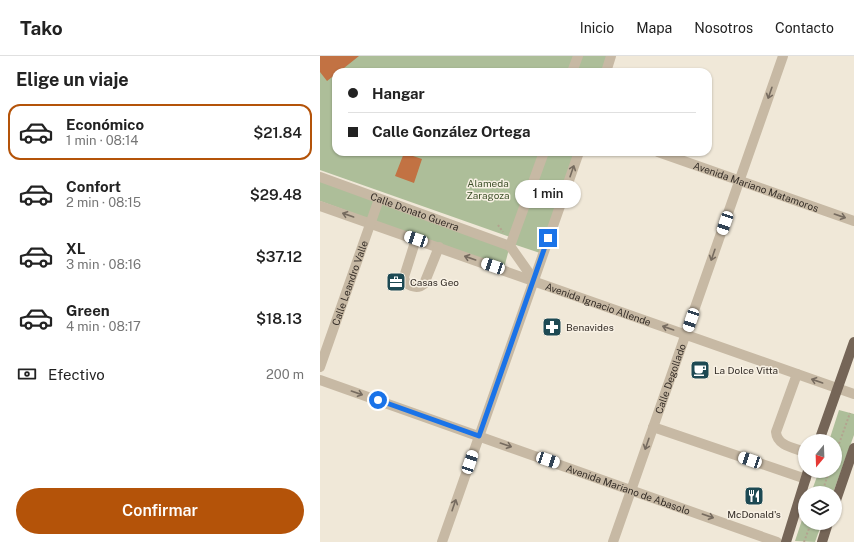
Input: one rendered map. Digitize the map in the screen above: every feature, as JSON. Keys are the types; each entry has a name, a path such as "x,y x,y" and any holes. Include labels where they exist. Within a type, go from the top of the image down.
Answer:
{"main road":[{"path":"822,434 854,342"},
{"path":"841,486 854,448"},
{"path":"786,542 806,478"},
{"path":"822,542 826,530"}],"street":[{"path":"574,68 578,56"},
{"path":"607,68 611,56"},
{"name":"Calle Degollado","path":"613,542 783,56"},
{"path":"534,280 510,246 543,156"},
{"path":"442,542 577,156"},
{"name":"Avenida Mariano Matamoros","path":"669,156 854,221"},
{"name":"Calle Donato Guerra","path":"320,177 510,246"},
{"name":"Calle Leandro Valle","path":"320,367 379,198"},
{"name":"Avenida Ignacio Allende","path":"320,206 534,280 854,394"},
{"path":"416,239 404,277 406,283 409,285 418,287 424,284 439,247"},
{"path":"798,374 776,432 776,438 779,442 798,449"},
{"name":"Avenida Mariano de Abasolo","path":"320,380 632,489 777,542"},
{"path":"653,427 798,472"}],"path":[{"path":"842,435 850,413"},
{"path":"804,542 808,530"}],"green space":[{"name":"Alameda Zaragoza","path":"320,56 575,56 570,68 332,68 332,156 540,156 510,237 320,170"},
{"path":"582,56 609,56 604,68 578,68"},
{"path":"546,156 575,156 540,253 513,244"},
{"path":"320,181 509,249 504,268 320,201"},
{"path":"839,410 854,414 854,435 842,468 842,434 831,434"},
{"path":"816,478 838,478 836,486 814,486"},
{"path":"799,530 819,530 815,542 795,541"}],"building":[{"path":"320,56 359,56 344,68 332,68 332,77 327,81 320,72"},
{"path":"403,156 413,156 422,159 414,183 395,176"}],"place":[{"name":"Casas Geo","path":"396,282"},
{"name":"Benavides","path":"552,327"},
{"name":"La Dolce Vitta","path":"700,370"},
{"name":"McDonald's","path":"754,496"}],"route":[{"path":"378,400 479,436 548,238"}]}
